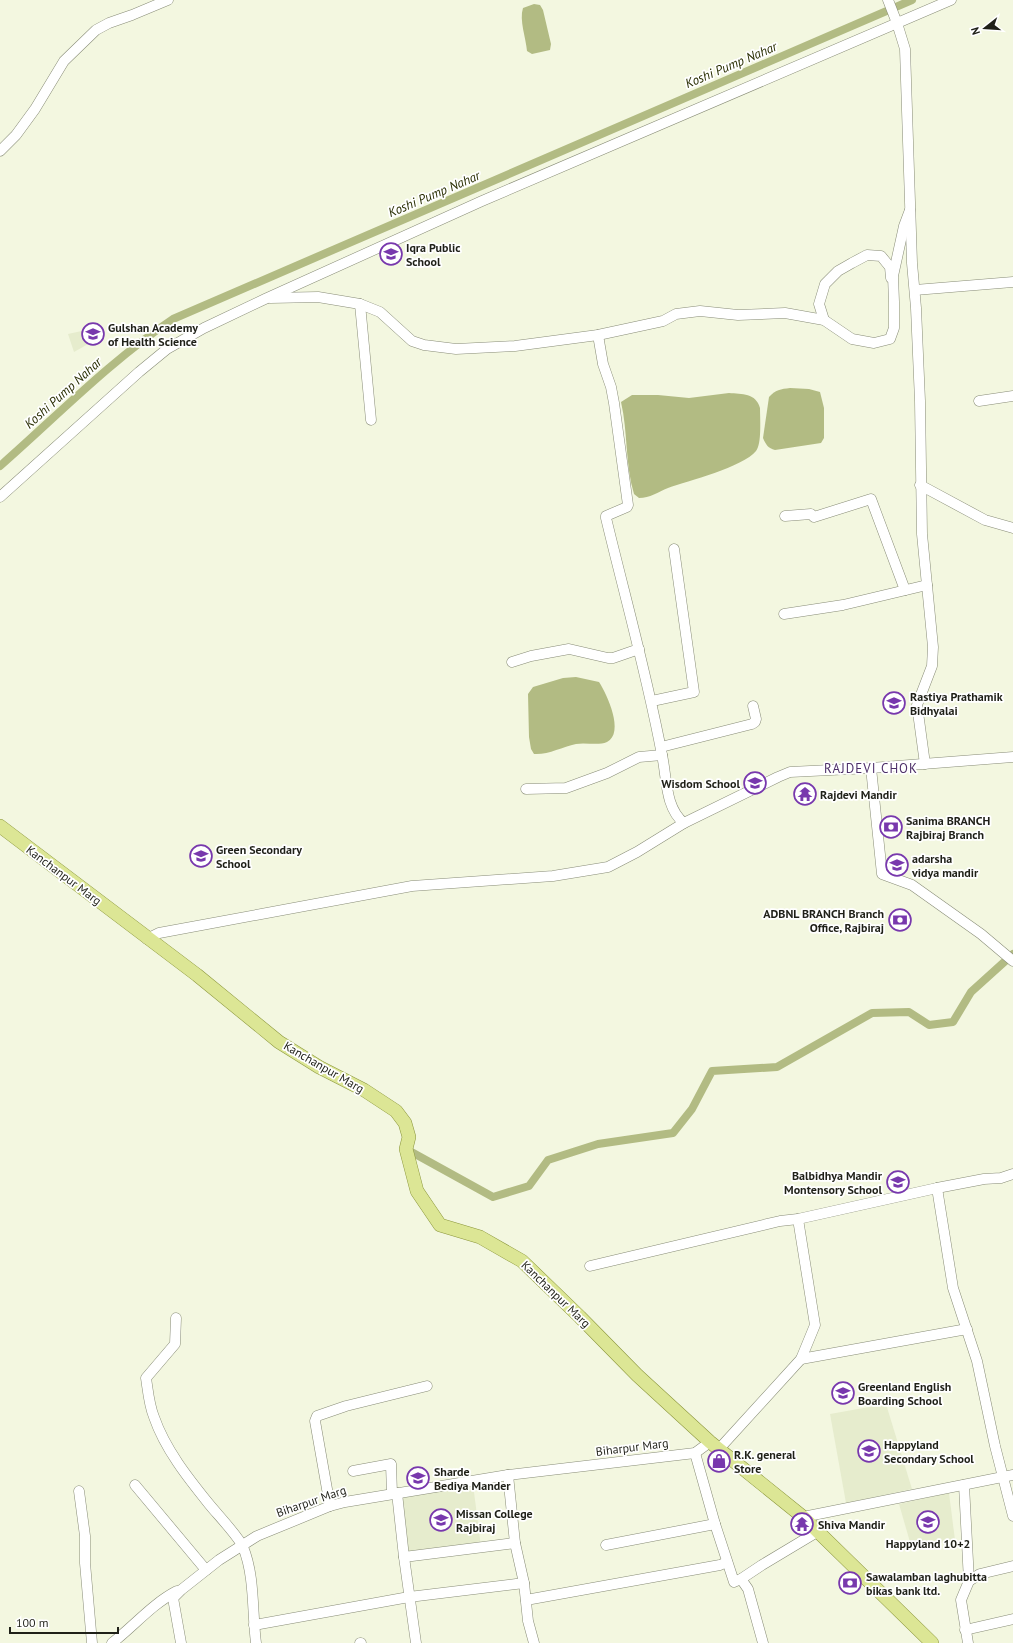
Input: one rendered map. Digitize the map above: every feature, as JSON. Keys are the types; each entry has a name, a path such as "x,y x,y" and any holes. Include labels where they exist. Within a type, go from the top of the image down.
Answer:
{"main road":[{"name":"Kanchanpur Marg","path":"0,826 196,975 279,1042 319,1067 360,1088 396,1111 406,1123 409,1137 406,1149 417,1191 440,1225 480,1237 522,1261 637,1375 715,1446 802,1518 932,1643"}],"street":[{"path":"0,151 16,136 35,109 64,61 96,30 109,23 168,0"},
{"path":"888,0 898,23 905,49 910,210 920,401 920,485 922,534 934,646 932,666 917,705 925,764"},
{"path":"0,497 139,372 168,349 204,328 265,298 482,201 951,0"},
{"path":"265,298 318,297 360,304 380,312 412,341 424,345 456,349 515,346 598,335 663,321 676,314 700,311 738,315 785,313 824,320 852,339 874,343 890,339 894,328 893,276 904,226 910,210"},
{"path":"824,320 819,304 825,284 838,271 867,255 881,256 890,267 894,302"},
{"path":"915,290 1013,282"},
{"path":"360,304 371,420"},
{"path":"598,335 603,364 611,387 614,403 628,505 628,507 606,516 606,518 652,701 662,751 670,804 674,813 684,823"},
{"path":"980,401 1013,396"},
{"path":"920,485 985,520 1013,528"},
{"path":"785,516 810,514 814,517 872,500 905,590"},
{"path":"652,701 694,692 674,549"},
{"path":"784,614 843,605 927,585"},
{"path":"512,662 531,656 569,649 614,658 639,649"},
{"path":"526,788 566,788 607,773 639,757 752,724 756,719 752,706"},
{"path":"147,939 159,933 412,886 553,876 580,873 608,867 637,852 684,823 790,772 871,768 1013,757"},
{"path":"871,768 882,874 912,885 981,934 1010,958"},
{"path":"590,1266 780,1221 798,1219 937,1188 984,1179 1001,1178 1013,1174"},
{"path":"937,1188 953,1288 977,1361 993,1439 1013,1516"},
{"name":"Biharpur Marg","path":"181,1643 173,1598 181,1590 206,1570 256,1536 330,1506 363,1498 508,1475 695,1453 715,1446 801,1359 815,1325 798,1219"},
{"path":"176,1318 175,1344 146,1378 153,1415 162,1437 177,1462 242,1545 251,1585 256,1643"},
{"path":"801,1359 967,1329"},
{"path":"330,1506 315,1421 317,1416 346,1406 426,1386"},
{"path":"695,1453 715,1524 734,1582 817,1532"},
{"path":"353,1471 391,1464 416,1643"},
{"path":"508,1475 515,1543 524,1583 528,1621 534,1643"},
{"path":"802,1518 1013,1475"},
{"path":"135,1485 206,1570"},
{"path":"964,1486 969,1581 961,1600 968,1643"},
{"path":"79,1491 85,1536 85,1563 92,1643"},
{"path":"606,1545 715,1524"},
{"path":"404,1557 515,1543"},
{"path":"526,1600 720,1565 727,1562"},
{"path":"969,1581 980,1574 1013,1566"},
{"path":"740,1579 748,1589 763,1643"},
{"path":"254,1625 409,1597 524,1583"},
{"path":"112,1643 152,1608 168,1596 181,1590"},
{"path":"965,1630 1013,1619"}],"shaded area":[{"path":"534,4 540,5 543,10 551,44 550,50 532,54 527,51 522,23 522,13 523,8"},
{"name":"Gulshan Academy of Health Science","path":"100,327 104,335 74,352 68,334"},
{"path":"790,388 809,389 820,392 824,408 824,438 821,443 775,450 765,443 763,438 769,397 778,390"},
{"path":"729,393 748,395 755,399 758,403 760,408 760,431 758,448 756,451 740,463 668,488 650,496 639,498 634,494 629,471 625,425 621,402 632,395 658,395 689,398"},
{"path":"576,677 599,682 613,713 614,731 612,737 607,742 603,743 576,744 550,752 534,754 531,749 529,737 528,694 533,687 563,678"},
{"name":"Happyland Secondary School","path":"886,1404 912,1489 846,1503 830,1414"},
{"name":"Missan College Rajbiraj","path":"473,1484 481,1547 408,1554 401,1494"},
{"name":"Happyland 10+2","path":"949,1493 955,1540 912,1549 899,1504"}],"waterway":[{"name":"Koshi Pump Nahar","path":"0,466 127,353 173,319 912,0"},
{"path":"406,1149 493,1197 529,1186 548,1160 598,1144 673,1133 692,1109 712,1071 777,1067 872,1013 909,1012 929,1025 953,1022 971,992 1013,954"}],"place":[{"name":"Iqra Public School","path":"391,254"},
{"name":"Gulshan Academy of Health Science","path":"93,334"},
{"name":"Rastiya Prathamik Bidhyalai","path":"894,703"},
{"name":"Wisdom School","path":"755,783"},
{"name":"Rajdevi Mandir","path":"805,794"},
{"name":"Sanima BRANCH Rajbiraj Branch","path":"891,827"},
{"name":"Green Secondary School","path":"201,856"},
{"name":"adarsha vidya mandir","path":"897,865"},
{"name":"ADBNL BRANCH Branch Office, Rajbiraj","path":"900,920"},
{"name":"Balbidhya Mandir Montensory School","path":"898,1182"},
{"name":"Greenland English Boarding School","path":"843,1393"},
{"name":"Happyland Secondary School","path":"869,1451"},
{"name":"R.K. general Store","path":"719,1461"},
{"name":"Sharde Bediya Mander","path":"418,1478"},
{"name":"Missan College Rajbiraj","path":"441,1520"},
{"name":"Happyland 10+2","path":"928,1522"},
{"name":"Shiva Mandir","path":"802,1524"},
{"name":"Sawalamban laghubitta bikas bank ltd.","path":"850,1583"}],"district":[{"name":"RAJDEVI CHOK","path":"871,768"}]}
